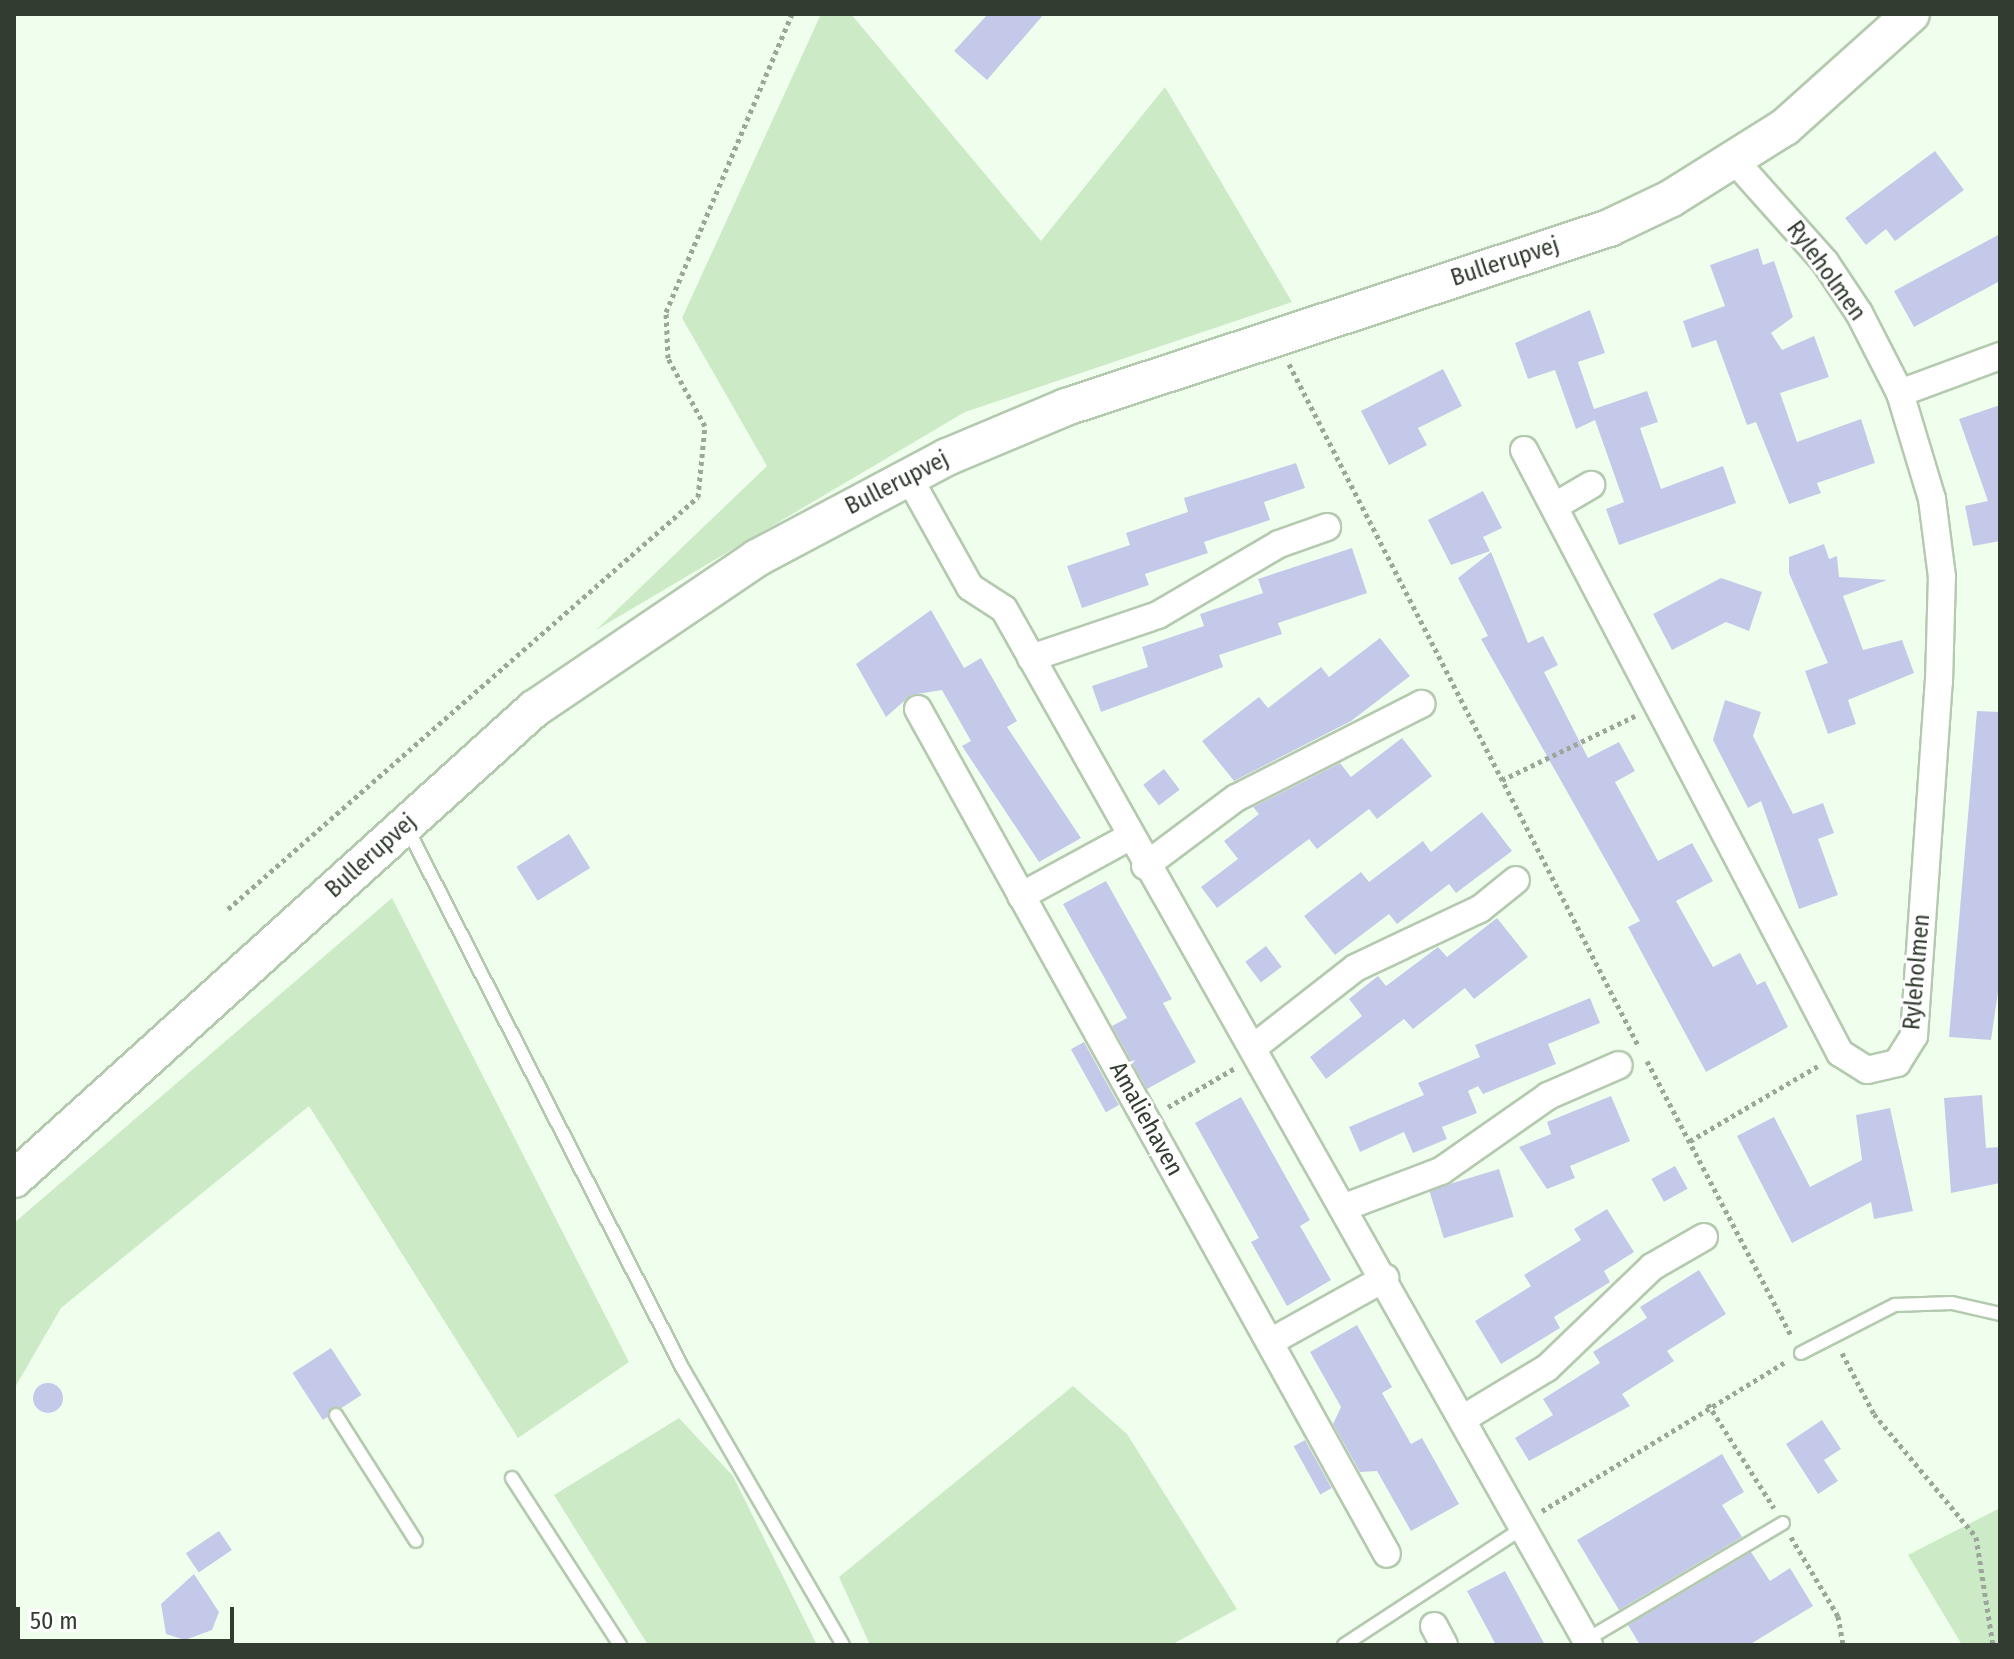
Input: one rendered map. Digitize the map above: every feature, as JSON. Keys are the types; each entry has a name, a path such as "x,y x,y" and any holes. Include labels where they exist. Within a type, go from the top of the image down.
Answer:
{"street":[{"name":"Bullerupvej","path":"14,1179 405,825 590,666 757,558 908,476 1066,407 1609,228 1735,161 1848,77 1911,14"},
{"name":"Ryleholmen","path":"1735,161 1825,262 1900,393 1932,499 1942,577 1914,1036 1908,1051 1883,1069 1851,1064 1840,1053"},
{"path":"1900,393 2000,356"},
{"path":"1524,450 1840,1053"},
{"path":"908,476 970,587 1004,609 1145,866 1256,1051 1588,1642"},
{"path":"1555,506 1591,485"},
{"path":"1031,658 1158,615 1279,544 1327,527"},
{"path":"1145,866 1236,798 1421,704"},
{"name":"Amaliehaven","path":"918,709 1387,1554"},
{"path":"1021,896 1129,837"},
{"path":"1256,1051 1355,968 1480,909 1516,880"},
{"path":"1345,1207 1441,1171 1548,1096 1619,1065"},
{"path":"1464,1418 1547,1368 1652,1267 1704,1237"},
{"path":"1270,1342 1385,1278"}],"lane":[{"path":"405,825 683,1369 843,1645"},
{"path":"1801,1353 1895,1305 1952,1303 2000,1314"},
{"path":"336,1415 416,1541"},
{"path":"512,1478 620,1645"},
{"path":"1588,1642 1783,1523"},
{"path":"1344,1645 1524,1527"}],"path":[{"path":"228,909 698,497 705,426 668,358 666,312 792,14"},
{"path":"1276,337 1502,780 1801,1353 1708,1404 1524,1527"},
{"path":"1502,780 1658,705"},
{"path":"1146,1119 1256,1051"},
{"path":"1690,1141 1840,1053"},
{"path":"1832,1335 1874,1414 1976,1537 1993,1645"}],"green space":[{"path":"821,14 851,14 1041,241 1165,87 1292,302 965,412 596,630 767,466 682,318"},
{"path":"392,898 629,1362 518,1438 309,1106 61,1308 14,1389 14,1223"},
{"path":"1073,1386 1127,1434 1237,1609 1171,1645 870,1645 839,1577"},
{"path":"679,1418 733,1476 817,1645 648,1645 554,1495"},
{"path":"2000,1508 2000,1645 1962,1645 1908,1555"}],"building":[{"path":"988,14 1044,14 987,80 954,51"},
{"path":"1935,151 1964,190 1895,241 1886,229 1866,245 1845,218"},
{"path":"2000,234 2000,281 1914,327 1894,291"},
{"path":"1758,248 1763,265 1774,261 1793,317 1771,333 1782,350 1814,336 1829,377 1780,393 1797,442 1861,419 1875,463 1817,483 1821,493 1789,504 1756,422 1747,425 1716,340 1692,348 1683,321 1725,306 1710,265"},
{"path":"1590,310 1605,353 1578,362 1594,409 1647,391 1658,422 1640,428 1661,489 1723,466 1736,503 1619,545 1606,509 1624,502 1595,420 1576,429 1555,370 1528,379 1515,343"},
{"path":"1443,369 1462,406 1418,428 1427,445 1389,465 1361,411"},
{"path":"2000,405 2000,541 1973,546 1965,506 1988,501 1959,419"},
{"path":"1296,463 1305,488 1264,502 1270,520 1204,542 1208,553 1145,574 1149,585 1082,608 1067,566 1130,545 1126,533 1188,512 1184,498"},
{"path":"1483,491 1502,528 1483,537 1490,551 1451,565 1428,520"},
{"path":"1824,544 1829,559 1837,556 1839,577 1887,580 1843,596 1863,650 1902,640 1914,673 1848,700 1856,724 1828,734 1805,671 1828,663 1789,573 1789,557"},
{"path":"1352,548 1367,593 1278,623 1282,634 1219,655 1223,667 1101,712 1092,686 1148,667 1142,647 1204,626 1200,614 1263,593 1258,579"},
{"path":"1491,552 1528,643 1543,636 1558,665 1544,672 1588,758 1619,742 1635,771 1615,782 1658,861 1692,843 1713,881 1676,901 1713,967 1740,953 1757,985 1765,981 1788,1027 1706,1072 1628,927 1640,921 1481,639 1488,636 1458,578"},
{"path":"1721,578 1762,592 1749,631 1726,622 1672,650 1653,614"},
{"path":"931,610 964,668 981,658 1017,721 1007,727 1081,838 1039,862 962,746 971,741 942,690 911,695 886,717 856,664"},
{"path":"1380,638 1410,676 1351,721 1234,781 1202,741 1259,697 1268,708 1321,667 1329,677"},
{"path":"1725,700 1761,712 1753,736 1793,814 1823,803 1834,833 1818,839 1838,895 1799,909 1761,801 1748,808 1713,740"},
{"path":"1977,711 2000,712 2000,978 1991,1040 1949,1037"},
{"path":"1402,738 1432,776 1377,819 1369,809 1317,849 1309,839 1217,908 1201,887 1238,859 1224,841 1259,814 1253,807 1340,763 1351,777"},
{"path":"1164,769 1180,790 1159,805 1143,785"},
{"path":"1482,812 1512,851 1456,893 1449,884 1397,924 1389,914 1335,955 1304,916 1361,872 1369,882 1423,841 1431,852"},
{"path":"569,834 590,868 538,901 516,867"},
{"path":"1106,881 1172,999 1163,1003 1196,1062 1147,1089 1112,1026 1127,1018 1063,904"},
{"path":"1497,918 1528,957 1474,999 1465,988 1413,1029 1404,1019 1326,1079 1310,1057 1362,1016 1349,999 1378,976 1386,986 1438,947 1447,957"},
{"path":"1266,946 1282,967 1261,982 1245,962"},
{"path":"1590,998 1600,1023 1548,1044 1556,1064 1483,1094 1478,1086 1468,1091 1477,1113 1442,1127 1447,1139 1413,1153 1404,1132 1360,1152 1349,1127 1424,1095 1418,1083 1480,1057 1475,1045"},
{"path":"1084,1042 1119,1105 1106,1112 1071,1049"},
{"path":"1982,1095 1986,1148 2000,1147 2000,1183 1951,1193 1944,1098"},
{"path":"1611,1096 1630,1141 1570,1166 1575,1178 1547,1189 1519,1147 1551,1134 1547,1122"},
{"path":"1241,1097 1310,1220 1300,1226 1331,1280 1287,1306 1251,1242 1259,1238 1195,1123"},
{"path":"1890,1108 1913,1211 1874,1219 1871,1202 1792,1243 1737,1136 1774,1117 1810,1187 1862,1160 1856,1115"},
{"path":"1675,1166 1688,1189 1664,1202 1651,1179"},
{"path":"1499,1169 1514,1217 1444,1238 1429,1190"},
{"path":"1607,1209 1634,1252 1604,1271 1610,1282 1554,1317 1560,1328 1501,1364 1475,1321 1531,1286 1524,1275 1581,1240 1574,1229"},
{"path":"1699,1270 1726,1314 1667,1351 1674,1361 1622,1394 1630,1406 1529,1461 1515,1438 1553,1415 1543,1399 1600,1363 1593,1352 1647,1318 1640,1307"},
{"path":"1357,1325 1392,1387 1382,1393 1411,1444 1422,1438 1459,1504 1411,1531 1377,1471 1360,1472 1333,1424 1341,1407 1310,1352"},
{"path":"331,1348 361,1395 323,1420 292,1373"},
{"path":"48,1383 59,1387 63,1398 59,1409 48,1413 37,1409 33,1398 37,1387"},
{"path":"1822,1420 1841,1449 1824,1460 1838,1481 1818,1494 1786,1444"},
{"path":"1305,1440 1332,1488 1320,1494 1294,1446"},
{"path":"1722,1454 1744,1492 1722,1505 1742,1537 1619,1610 1577,1540"},
{"path":"219,1531 232,1550 199,1572 186,1553"},
{"path":"1751,1552 1770,1581 1790,1568 1813,1606 1749,1645 1640,1645 1628,1625"},
{"path":"1505,1571 1545,1645 1496,1645 1467,1591"},
{"path":"194,1574 219,1612 212,1630 185,1640 166,1634 161,1604"}]}
